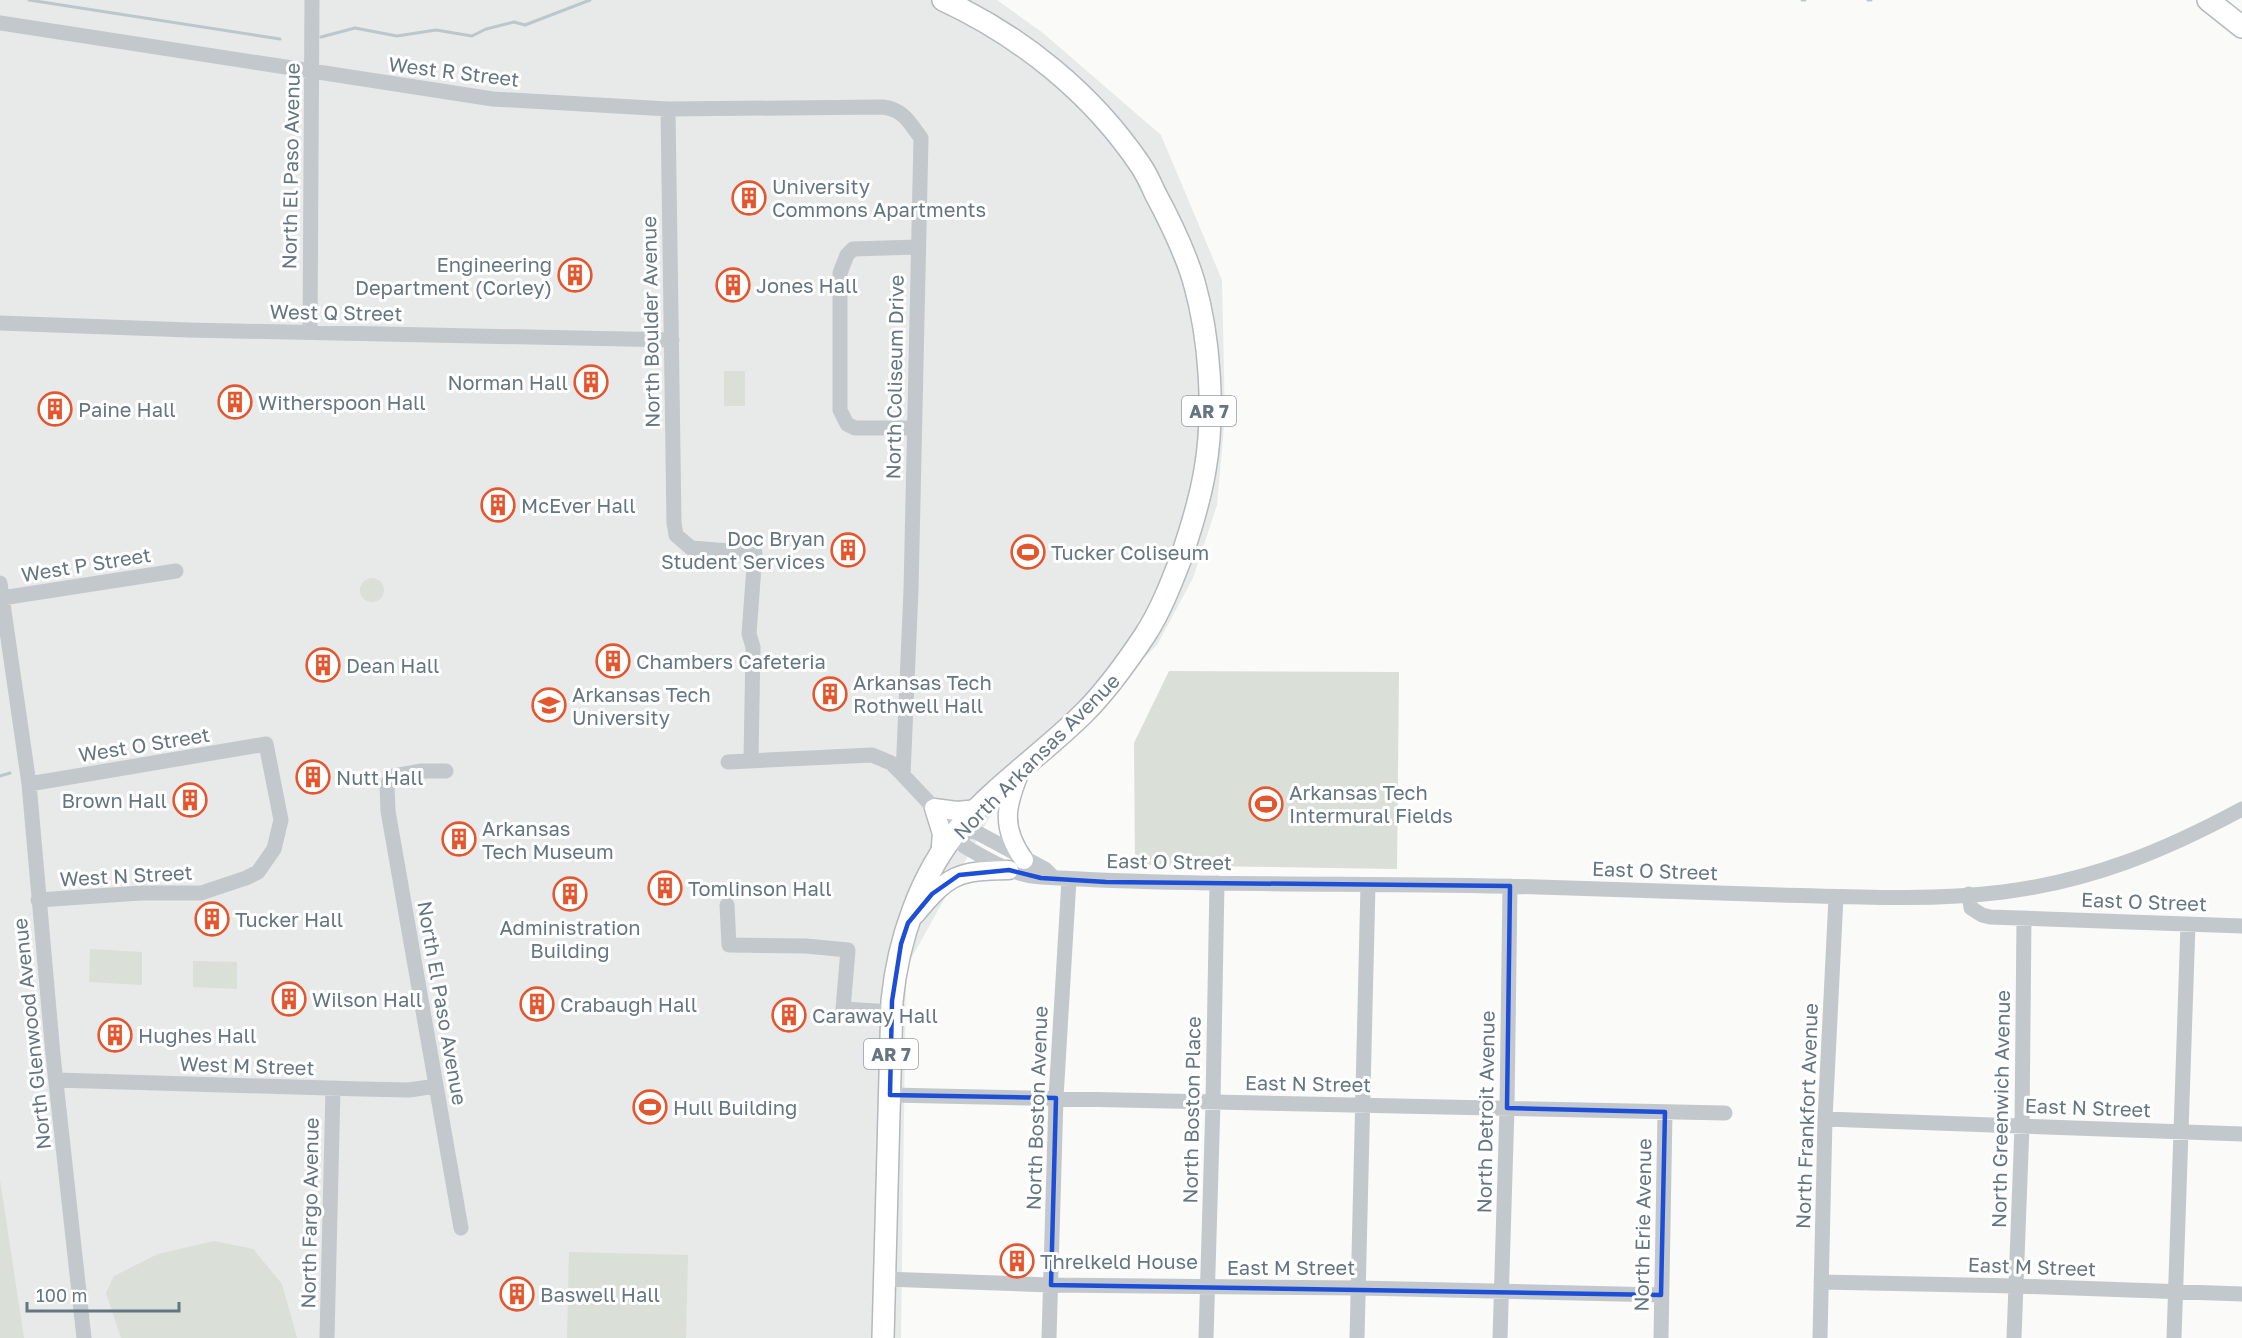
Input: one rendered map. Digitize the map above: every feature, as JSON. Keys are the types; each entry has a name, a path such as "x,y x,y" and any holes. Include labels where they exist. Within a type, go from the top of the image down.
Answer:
{"highway":[{"name":"North Arkansas Avenue","path":"883,1338 892,1012 895,972 908,923 922,889 958,829 1022,767 1084,713 1113,682 1146,634 1173,581 1192,525 1206,469 1210,406 1205,344 1194,283 1166,213 1137,160 1104,118 1065,78 994,27 943,0"},
{"path":"2208,0 2242,27"}],"main road":[{"path":"908,923 932,894 953,878 976,870 1017,865 1007,815 1009,798 1022,767"},
{"path":"940,858 942,834 934,808 957,811 978,809"}],"street":[{"name":"North El Paso Avenue","path":"310,332 312,0"},
{"name":"West R Street","path":"0,23 493,99 668,109 884,106 906,115"},
{"name":"North Boulder Avenue","path":"668,109 676,535 691,548 754,553 749,634 753,646 751,760"},
{"name":"North Coliseum Drive","path":"903,776 909,645 921,138 906,115"},
{"path":"914,428 855,428 847,424 840,410 840,273 852,249 918,247"},
{"name":"West Q Street","path":"0,323 672,340"},
{"name":"West P Street","path":"1,591 176,571"},
{"name":"North Glenwood Avenue","path":"1,591 29,783 38,900 84,1338"},
{"name":"West O Street","path":"29,783 266,744"},
{"name":"West N Street","path":"38,900 201,893 258,872 274,849 281,820 266,744"},
{"path":"728,762 872,755 891,763 903,776"},
{"name":"North El Paso Avenue","path":"446,771 420,771 393,776 387,784 387,811 461,1228"},
{"name":"East O Street","path":"903,776 958,829 964,846 1017,865 1041,878 1106,882 1510,886 1836,897 1912,898 1969,894 1971,908 1982,915 2242,926"},
{"path":"1969,894 2045,885 2108,870 2168,847 2242,809"},
{"name":"North Boston Avenue","path":"1049,1338 1056,1098 1069,879"},
{"name":"North Boston Place","path":"1206,1338 1214,1102 1217,883"},
{"path":"1357,1338 1368,885"},
{"name":"North Detroit Avenue","path":"1500,1338 1508,1108 1510,886"},
{"name":"North Frankfort Avenue","path":"1820,1338 1825,1119 1836,897"},
{"path":"727,904 729,945 806,946 848,950 843,1009 892,1012"},
{"name":"North Greenwich Avenue","path":"2014,1338 2022,1126 2024,918"},
{"path":"2174,1338 2188,924"},
{"name":"West M Street","path":"56,1080 409,1090 436,1086"},
{"name":"North Fargo Avenue","path":"327,1338 333,1088"},
{"name":"East N Street","path":"890,1095 1725,1113"},
{"name":"North Erie Avenue","path":"1661,1338 1665,1112"},
{"name":"East N Street","path":"1825,1119 2242,1134"},
{"name":"East M Street","path":"884,1279 1051,1285 1661,1294"},
{"name":"East M Street","path":"1821,1282 2242,1294"}],"highlighted area":[{"path":"1009,870 1041,878 1106,882 1510,886 1507,1108 1665,1112 1661,1295 1051,1285 1056,1098 890,1095 892,1001 901,944 908,923 932,894 959,875"}],"shaded area":[{"name":"Arkansas Tech University","path":"0,0 997,0 1043,33 1161,135 1222,280 1225,415 1217,505 1193,578 1157,645 1037,765 989,818 906,968 901,1338 0,1338"},
{"path":"724,371 745,371 745,406 724,406"},
{"path":"372,578 377,579 383,585 383,595 377,601 372,602 367,601 361,595 360,590 361,585 367,579"},
{"name":"Arkansas Tech Intermural Fields","path":"1169,671 1399,672 1397,869 1135,865 1134,743"},
{"path":"90,949 142,952 142,985 89,982"},
{"path":"193,961 237,962 237,989 193,987"},
{"path":"0,1180 24,1338 0,1338"},
{"path":"214,1241 253,1249 282,1284 297,1338 121,1338 106,1293 114,1276 158,1254"},
{"path":"569,1252 688,1255 686,1338 567,1338"}],"waterway":[{"path":"29,0 280,39"},
{"path":"321,37 355,28 397,36 436,30 472,36 486,29 514,22 525,25 590,0"},
{"path":"0,776 10,773"}],"place":[{"name":"University Commons Apartments","path":"749,198"},
{"name":"Engineering Department (Corley)","path":"575,275"},
{"name":"Jones Hall","path":"733,285"},
{"name":"Norman Hall","path":"591,382"},
{"name":"Witherspoon Hall","path":"235,402"},
{"name":"Paine Hall","path":"55,409"},
{"name":"McEver Hall","path":"498,505"},
{"name":"Doc Bryan Student Services","path":"848,550"},
{"name":"Tucker Coliseum","path":"1028,552"},
{"name":"Chambers Cafeteria","path":"613,661"},
{"name":"Dean Hall","path":"323,665"},
{"name":"Arkansas Tech Rothwell Hall","path":"830,694"},
{"name":"Arkansas Tech University","path":"549,705"},
{"name":"Nutt Hall","path":"313,777"},
{"name":"Brown Hall","path":"190,800"},
{"name":"Arkansas Tech Intermural Fields","path":"1266,804"},
{"name":"Arkansas Tech Museum","path":"459,839"},
{"name":"Tomlinson Hall","path":"665,888"},
{"name":"Administration Building","path":"570,894"},
{"name":"Tucker Hall","path":"212,919"},
{"name":"Wilson Hall","path":"289,999"},
{"name":"Crabaugh Hall","path":"537,1004"},
{"name":"Caraway Hall","path":"789,1015"},
{"name":"Hughes Hall","path":"115,1035"},
{"name":"Hull Building","path":"650,1107"},
{"name":"Threlkeld House","path":"1017,1261"},
{"name":"Baswell Hall","path":"517,1294"}]}
